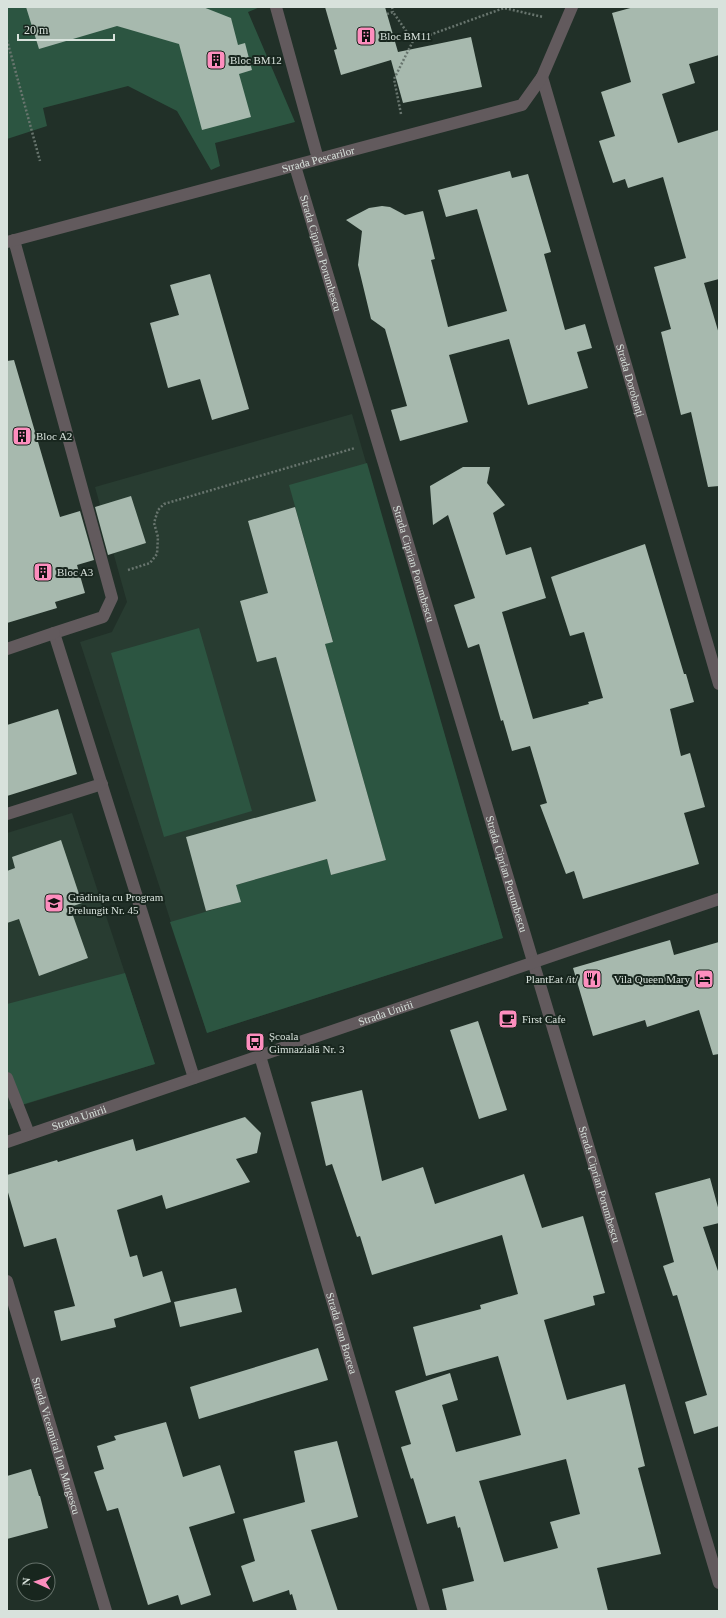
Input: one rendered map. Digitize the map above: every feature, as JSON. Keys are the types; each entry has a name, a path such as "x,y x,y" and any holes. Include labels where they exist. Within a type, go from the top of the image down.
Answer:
{"street":[{"path":"276,7 318,159"},
{"name":"Strada Pescarilor","path":"10,241 522,105 542,77 572,7"},
{"name":"Strada Dorobanți","path":"542,77 719,684"},
{"name":"Strada Ciprian Porumbescu","path":"295,166 719,1583"},
{"path":"7,649 103,617 112,598 10,241"},
{"path":"54,633 194,1078"},
{"path":"7,814 102,784"},
{"name":"Strada Unirii","path":"7,1142 719,899"},
{"name":"Strada Ioan Borcea","path":"260,1056 424,1611"},
{"path":"7,1078 29,1134"},
{"name":"Strada Viceamiral Ion Murgescu","path":"7,1281 106,1611"}],"path":[{"path":"392,7 393,12 413,41"},
{"path":"401,115 394,79 413,41 504,7 546,17"},
{"path":"387,14 393,12"},
{"path":"7,40 40,161"},
{"path":"106,576 150,563 157,554 158,536 154,523 158,510 164,504 377,441"}],"shaded area":[{"path":"352,414 503,938 207,1033 80,642 112,632 127,602 95,487"},
{"name":"Grădinița cu Program Prelungit Nr. 45","path":"72,813 155,1064 7,1110 7,833"}],"green space":[{"path":"7,7 260,7 248,12 295,122 215,143 220,166 211,170 177,111 128,86 43,108 47,126 7,139"},
{"path":"367,463 503,938 207,1033 170,922 240,902 236,885 327,859 331,875 386,860 325,644 333,641 289,485"},
{"path":"199,628 252,811 164,837 111,653"},
{"path":"125,973 155,1064 18,1106 7,1078 7,1004"}],"building":[{"name":"Bloc BM12","path":"26,7 203,7 231,18 238,45 245,43 252,70 239,74 251,117 202,130 179,44 117,26 39,49"},
{"path":"325,7 385,7 398,52 471,37 482,87 403,103 391,60 341,75 334,50 337,49"},
{"path":"634,7 719,7 719,55 689,64 695,83 662,94 678,143 719,130 719,279 704,283 719,334 719,486 708,487 691,412 681,415 661,332 671,329 654,267 686,258 663,177 628,188 625,179 613,183 599,141 615,136 601,92 631,82 612,13"},
{"path":"510,171 512,178 528,174 551,252 544,254 565,330 585,324 592,348 577,352 588,388 528,405 509,339 449,355 468,422 400,441 391,410 407,406 385,329 371,319 358,265 362,231 346,220 369,208 382,206 390,207 405,215 423,211 435,259 431,260 448,327 507,311 477,209 446,217 438,190"},
{"path":"210,274 249,409 212,420 200,379 168,388 150,323 179,315 170,285"},
{"path":"14,360 60,517 80,511 94,560 77,565 85,593 55,602 57,608 7,623 7,361"},
{"path":"463,467 490,467 487,483 505,505 493,513 506,555 531,547 546,598 502,612 533,719 589,704 588,702 603,698 584,632 570,636 551,577 645,544 684,674 686,674 694,702 670,709 681,756 690,753 705,807 684,813 699,864 583,899 574,871 566,874 540,805 547,803 530,746 512,751 503,720 501,721 479,644 468,648 454,605 475,598 448,515 433,525 430,486"},
{"path":"131,496 146,543 108,555 95,507"},
{"path":"295,507 333,642 325,644 386,860 331,875 327,859 236,885 241,902 206,911 186,837 316,801 276,657 257,662 240,601 268,593 248,521"},
{"path":"58,709 77,774 7,796 7,725"},
{"path":"61,840 82,903 70,907 88,958 39,976 19,919 7,923 7,871 15,868 12,857"},
{"path":"670,940 674,955 719,942 719,1054 713,1055 699,1010 647,1027 645,1020 593,1036 573,968"},
{"path":"478,1021 507,1110 479,1119 450,1030"},
{"path":"362,1090 382,1181 423,1167 435,1204 524,1174 542,1228 583,1216 605,1293 593,1296 595,1305 544,1320 567,1400 625,1384 645,1466 638,1468 661,1554 597,1568 608,1611 447,1611 442,1589 474,1581 460,1527 458,1528 455,1516 427,1524 413,1478 411,1479 401,1447 411,1444 395,1391 450,1373 458,1400 442,1405 456,1452 521,1435 498,1356 426,1376 413,1327 481,1309 480,1305 518,1294 502,1235 372,1275 360,1236 357,1237 332,1164 326,1166 311,1102","holes":["566,1459 580,1514 550,1522 558,1548 504,1562 479,1481"]},
{"path":"245,1117 261,1133 257,1153 236,1159 250,1182 166,1209 162,1195 117,1210 130,1257 137,1255 143,1277 162,1271 171,1302 114,1319 116,1327 61,1341 54,1311 75,1306 56,1238 24,1247 7,1189 7,1175 57,1160 58,1162 133,1139 136,1151"},
{"path":"710,1178 719,1211 719,1223 703,1227 719,1274 719,1426 694,1434 685,1402 707,1395 677,1295 673,1296 663,1266 674,1262 655,1193"},
{"path":"236,1288 242,1312 180,1327 174,1302"},
{"path":"318,1348 328,1380 199,1419 190,1387"},
{"path":"166,1422 183,1477 220,1465 235,1513 189,1527 211,1595 181,1605 178,1595 148,1605 118,1508 107,1511 94,1472 104,1469 97,1446 116,1440 114,1436"},
{"path":"337,1441 358,1517 311,1530 338,1611 297,1611 292,1594 290,1595 289,1590 253,1602 241,1566 255,1561 243,1519 305,1502 294,1451"},
{"path":"31,1469 48,1528 7,1539 7,1476"}],"place":[{"name":"Bloc BM11","path":"366,36"},
{"name":"Bloc BM12","path":"216,60"},
{"name":"Bloc A2","path":"22,436"},
{"name":"Bloc A3","path":"43,572"},
{"name":"Grădinița cu Program Prelungit Nr. 45","path":"54,903"},
{"name":"PlantEat /it/","path":"592,979"},
{"name":"Vila Queen Mary","path":"704,979"},
{"name":"First Cafe","path":"508,1019"},
{"name":"Școala Gimnazială Nr. 3","path":"255,1042"}]}
